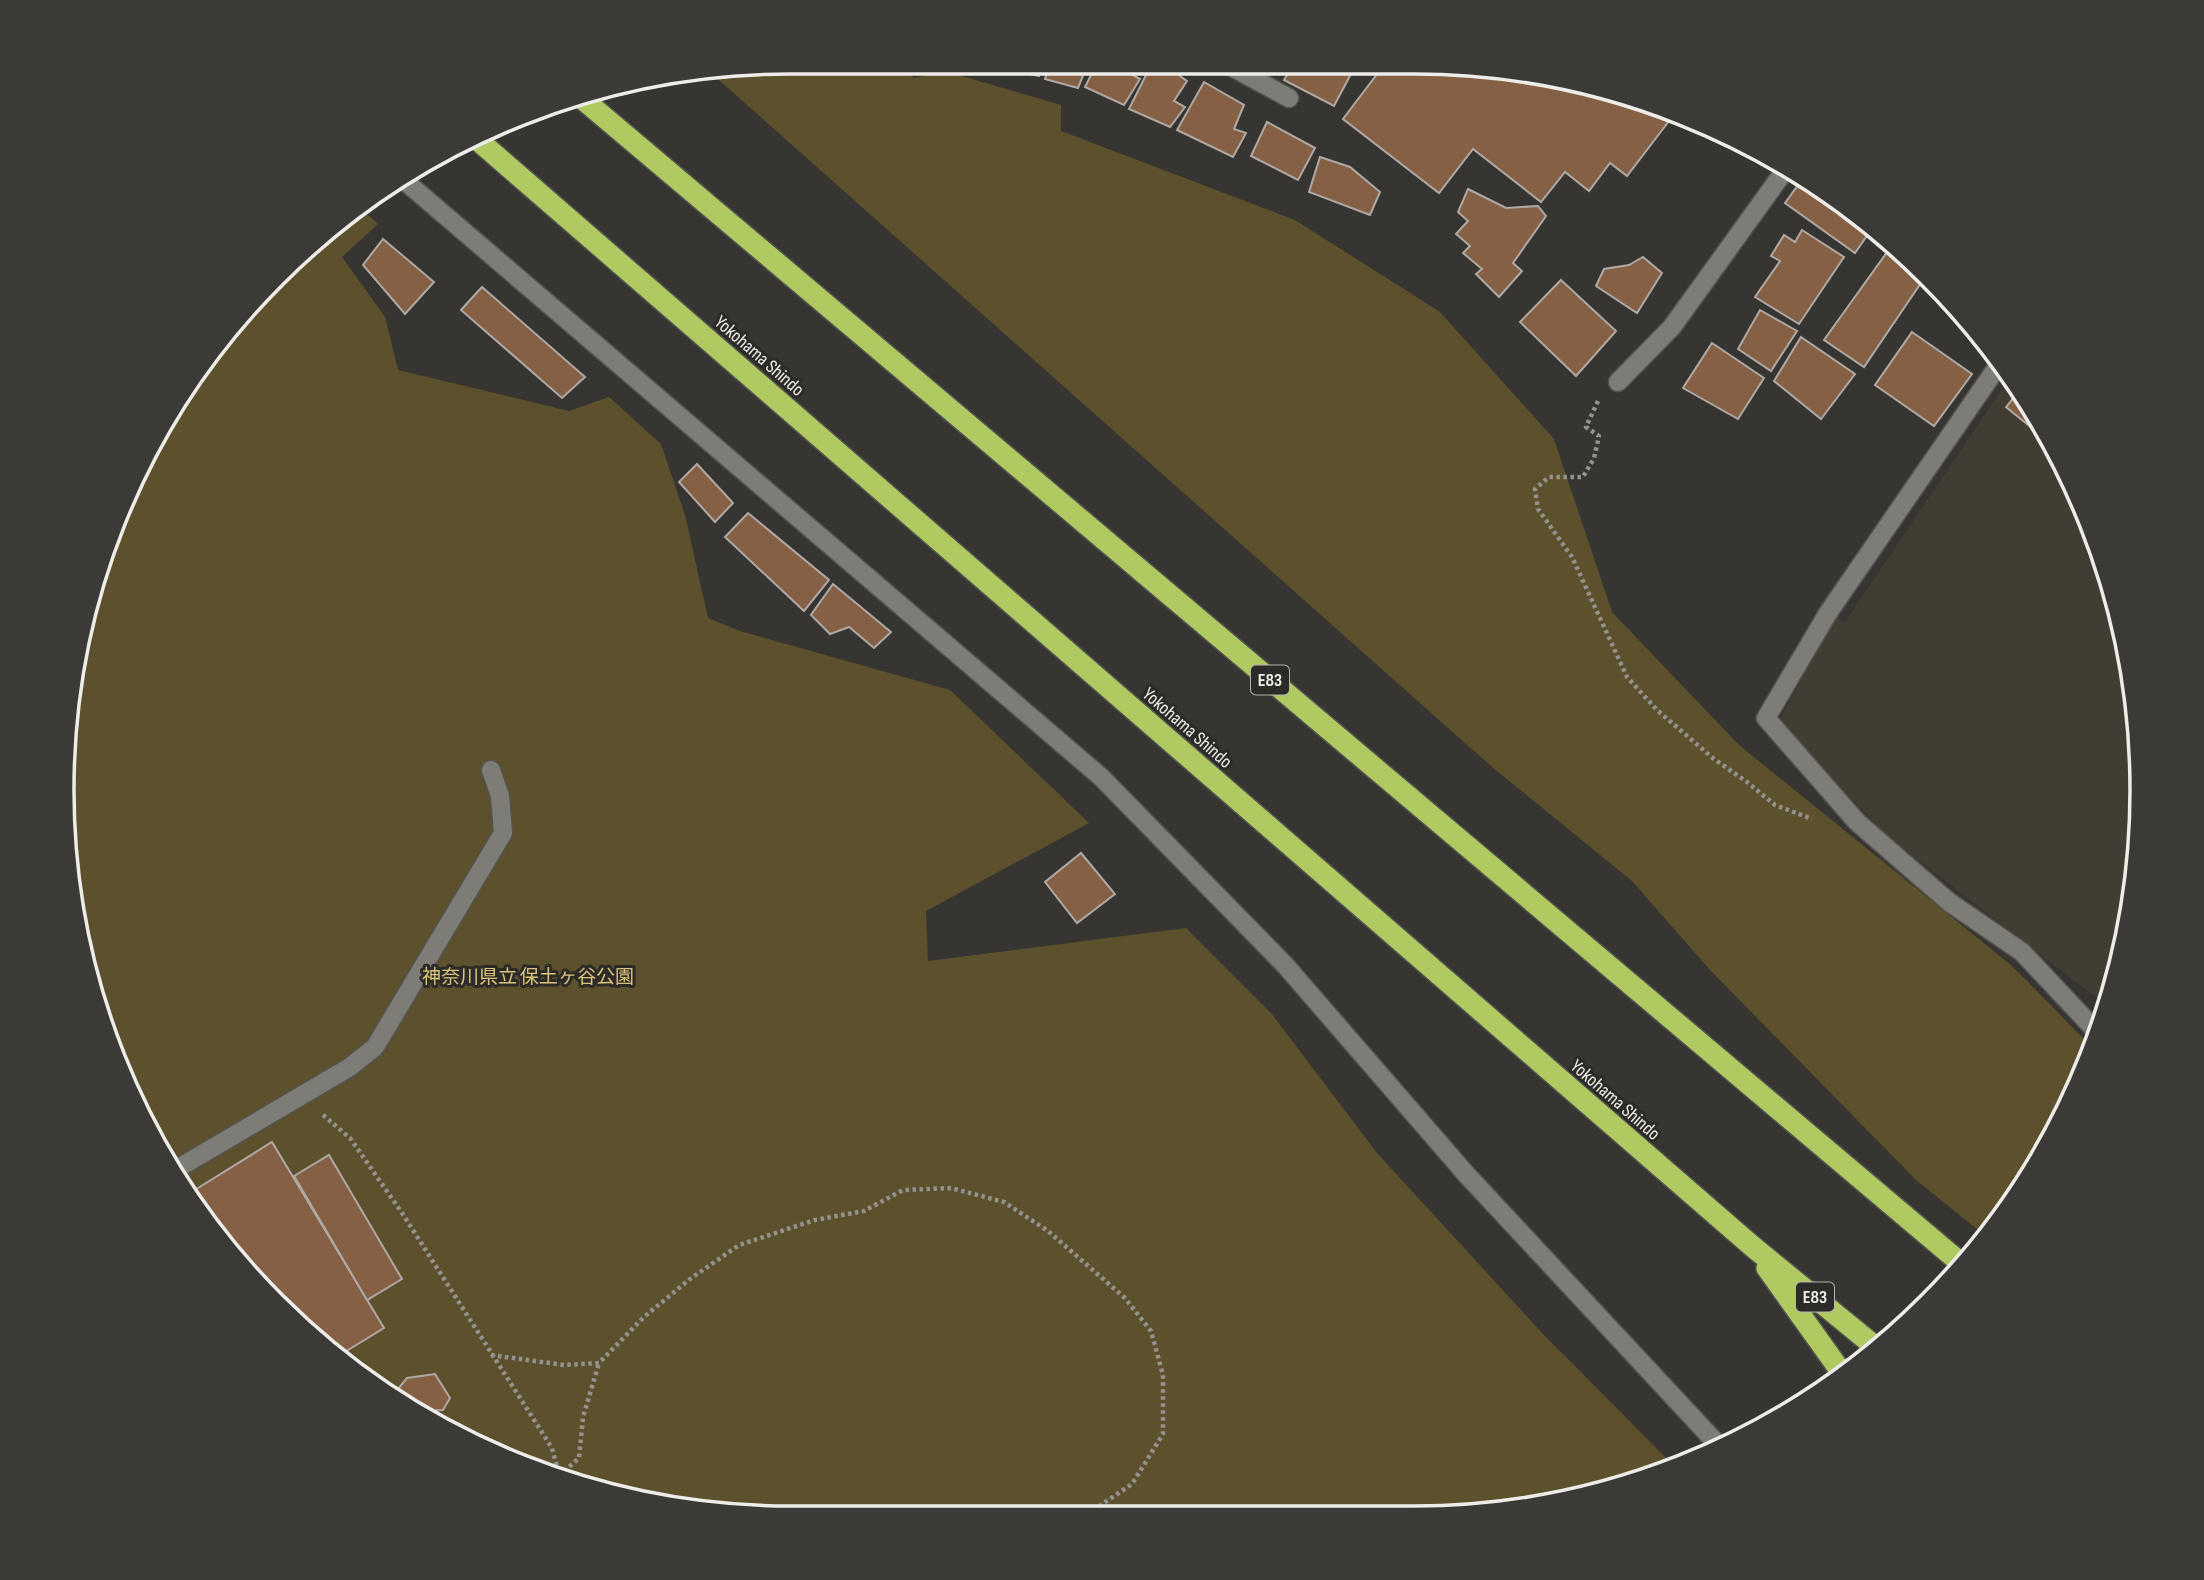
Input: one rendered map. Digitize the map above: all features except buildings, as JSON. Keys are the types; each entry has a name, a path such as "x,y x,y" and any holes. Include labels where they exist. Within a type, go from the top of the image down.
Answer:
{"highway":[{"name":"E83","path":"588,103 1956,1259"},
{"name":"Yokohama Shindo","path":"481,143 1752,1246 1870,1342"},
{"path":"1752,1246 1838,1367"}],"street":[{"path":"1245,74 1289,98"},
{"path":"1618,382 1672,327 1782,175"},
{"path":"408,184 1101,777 1284,965 1466,1174 1714,1440"},
{"path":"1994,371 1828,612 1766,718 1861,825 1949,902 2022,952 2090,1025"},
{"path":"181,1167 350,1067 376,1046 503,833 500,796 491,770"},
{"path":"1824,1348 1843,1363"}],"path":[{"path":"1618,382 1605,388 1586,427 1599,436 1594,458 1583,477 1549,477 1535,489 1538,509 1572,557 1628,677 1657,710 1775,806 1844,828 1861,825"},
{"path":"300,1097 350,1138 402,1213 552,1448 557,1467"},
{"path":"567,1470 579,1458 583,1417 599,1363 643,1317 690,1279 739,1245 815,1220 864,1211 903,1190 951,1188 1004,1202 1048,1231 1125,1298 1151,1331 1163,1376 1163,1434 1132,1484 1099,1506"},
{"path":"491,1354 565,1365 599,1363"}],"shaded area":[{"path":"2005,385 2035,432 2076,516 2106,605 2117,650 2129,743 2129,837 2117,930 2098,999 1885,834 1779,722 1835,616 1845,622"}],"green space":[{"path":"790,74 909,74 914,78 932,74 955,74 1061,105 1061,131 1295,220 1440,312 1554,439 1612,612 1739,745 2012,966 2085,1040 2057,1107 2035,1148 1978,1230 1916,1180 1711,971 1632,881 1492,767 717,78"},
{"name":"神奈川県立 保土ヶ谷公園","path":"366,213 378,224 342,257 385,317 398,370 569,411 609,397 661,444 685,515 708,618 740,631 950,690 1089,823 926,911 928,961 1186,928 1271,1013 1377,1153 1543,1334 1668,1459 1599,1482 1554,1493 1461,1505 743,1505 650,1493 560,1468 473,1433 392,1386 318,1329 283,1297 251,1262 194,1188 147,1107 128,1064 98,975 87,930 75,837 74,790 75,743 87,650 98,605 128,516 147,473 194,392 251,318 283,283"}]}
